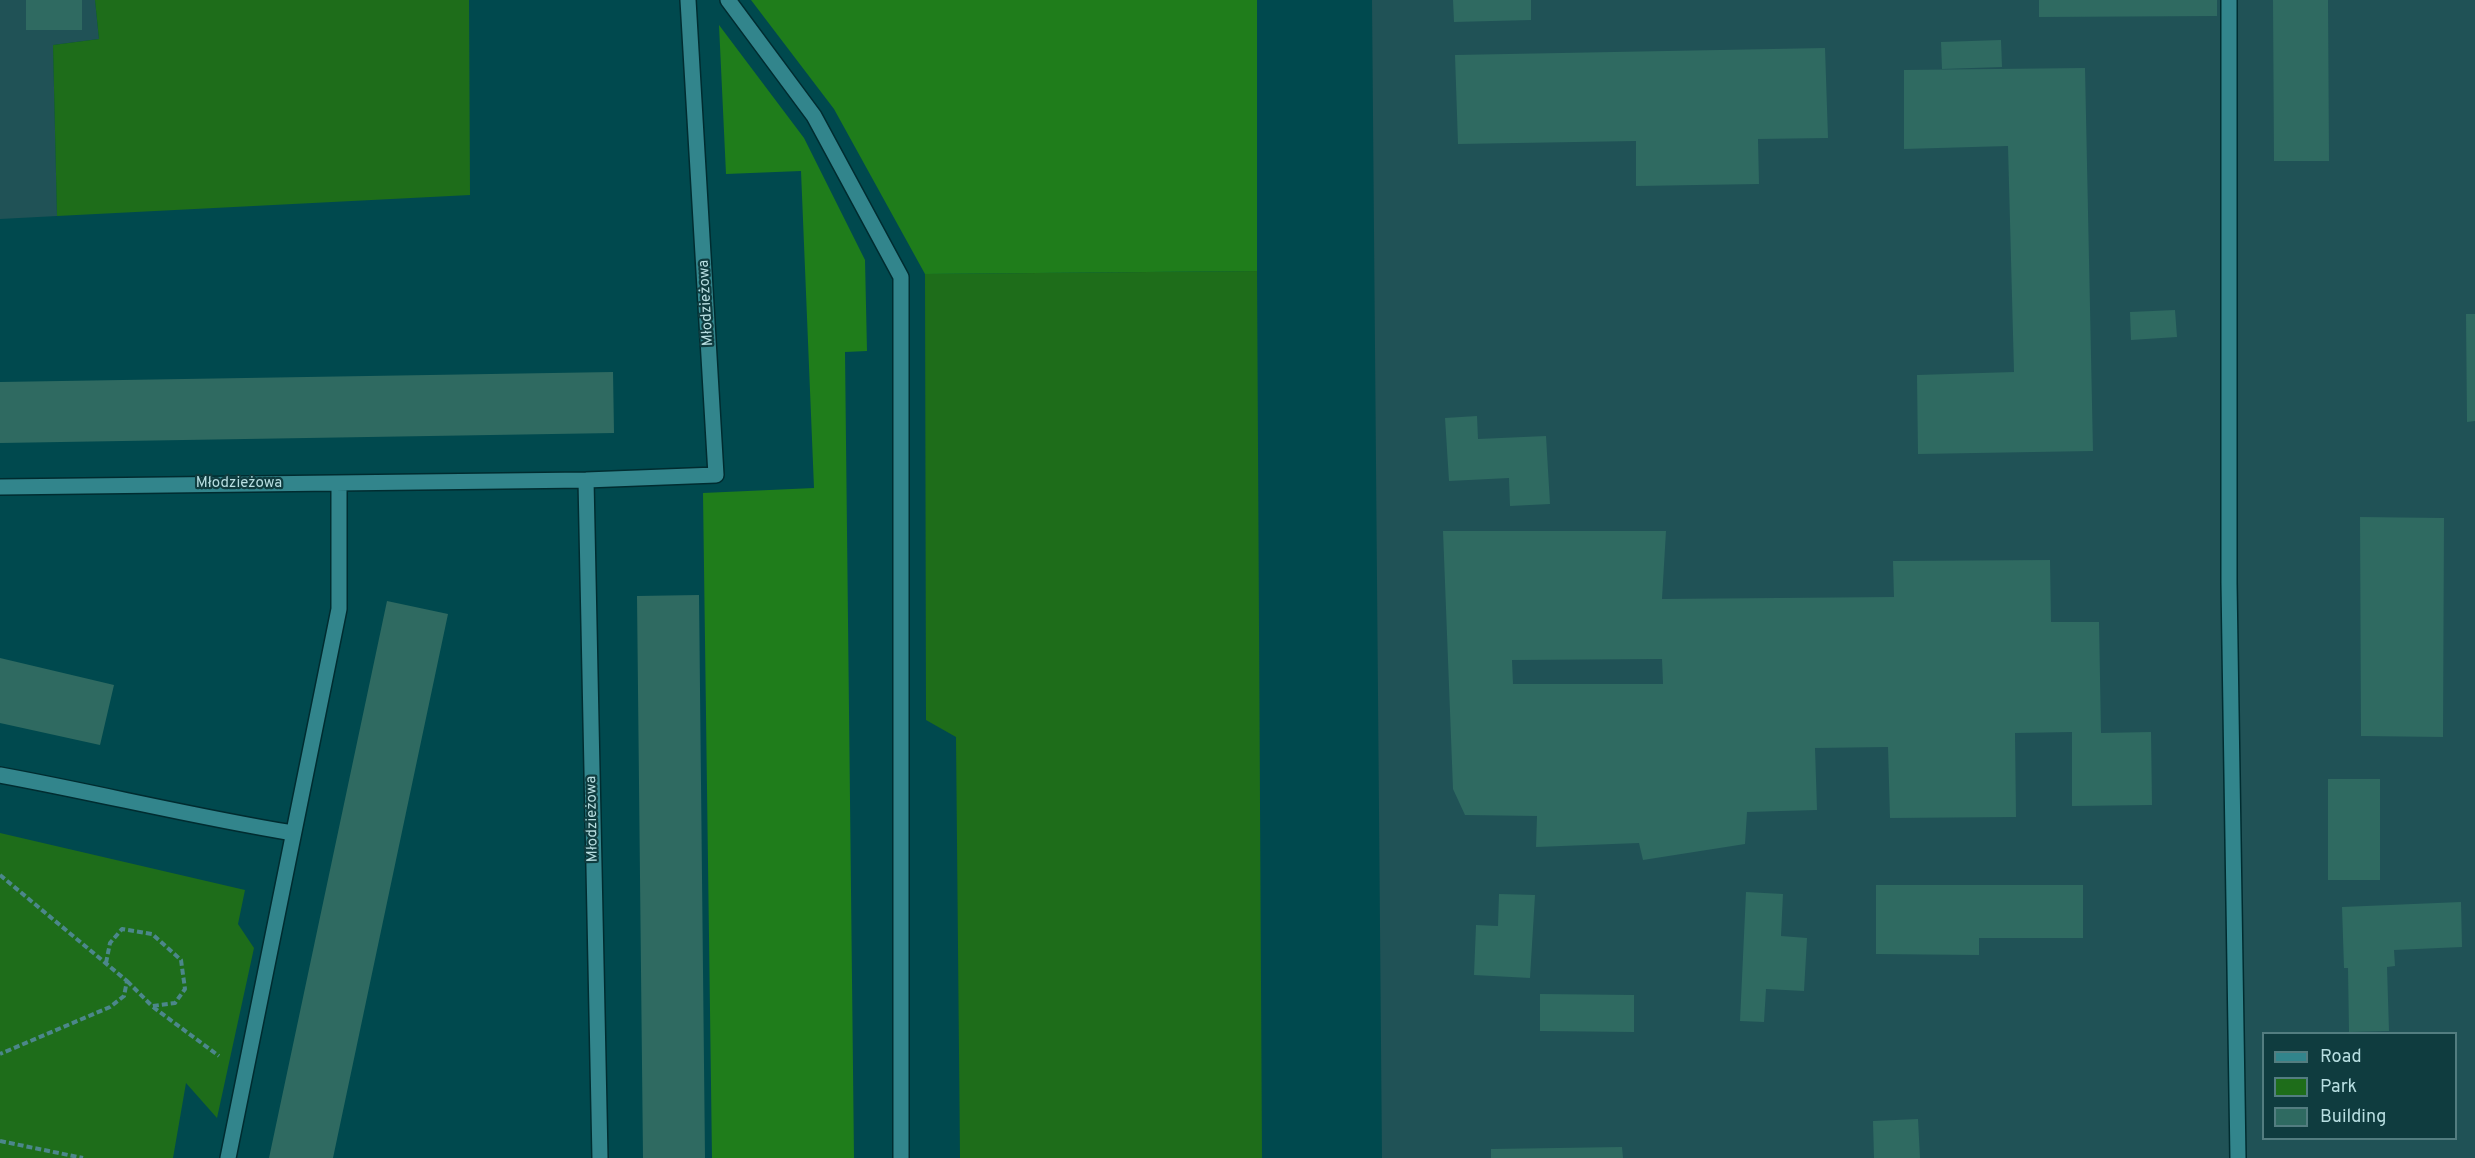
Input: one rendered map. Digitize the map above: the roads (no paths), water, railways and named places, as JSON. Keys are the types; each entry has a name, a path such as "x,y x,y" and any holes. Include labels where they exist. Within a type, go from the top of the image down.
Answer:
{"street":[{"name":"Młodzieżowa","path":"0,487 585,480 716,475 688,0"},
{"path":"728,0 814,116 901,277 901,1158"},
{"path":"2229,0 2229,583 2238,1158"},
{"name":"Młodzieżowa","path":"585,480 600,1158"},
{"path":"228,1158 339,609 339,483"},
{"path":"0,775 231,823 293,833"}]}
